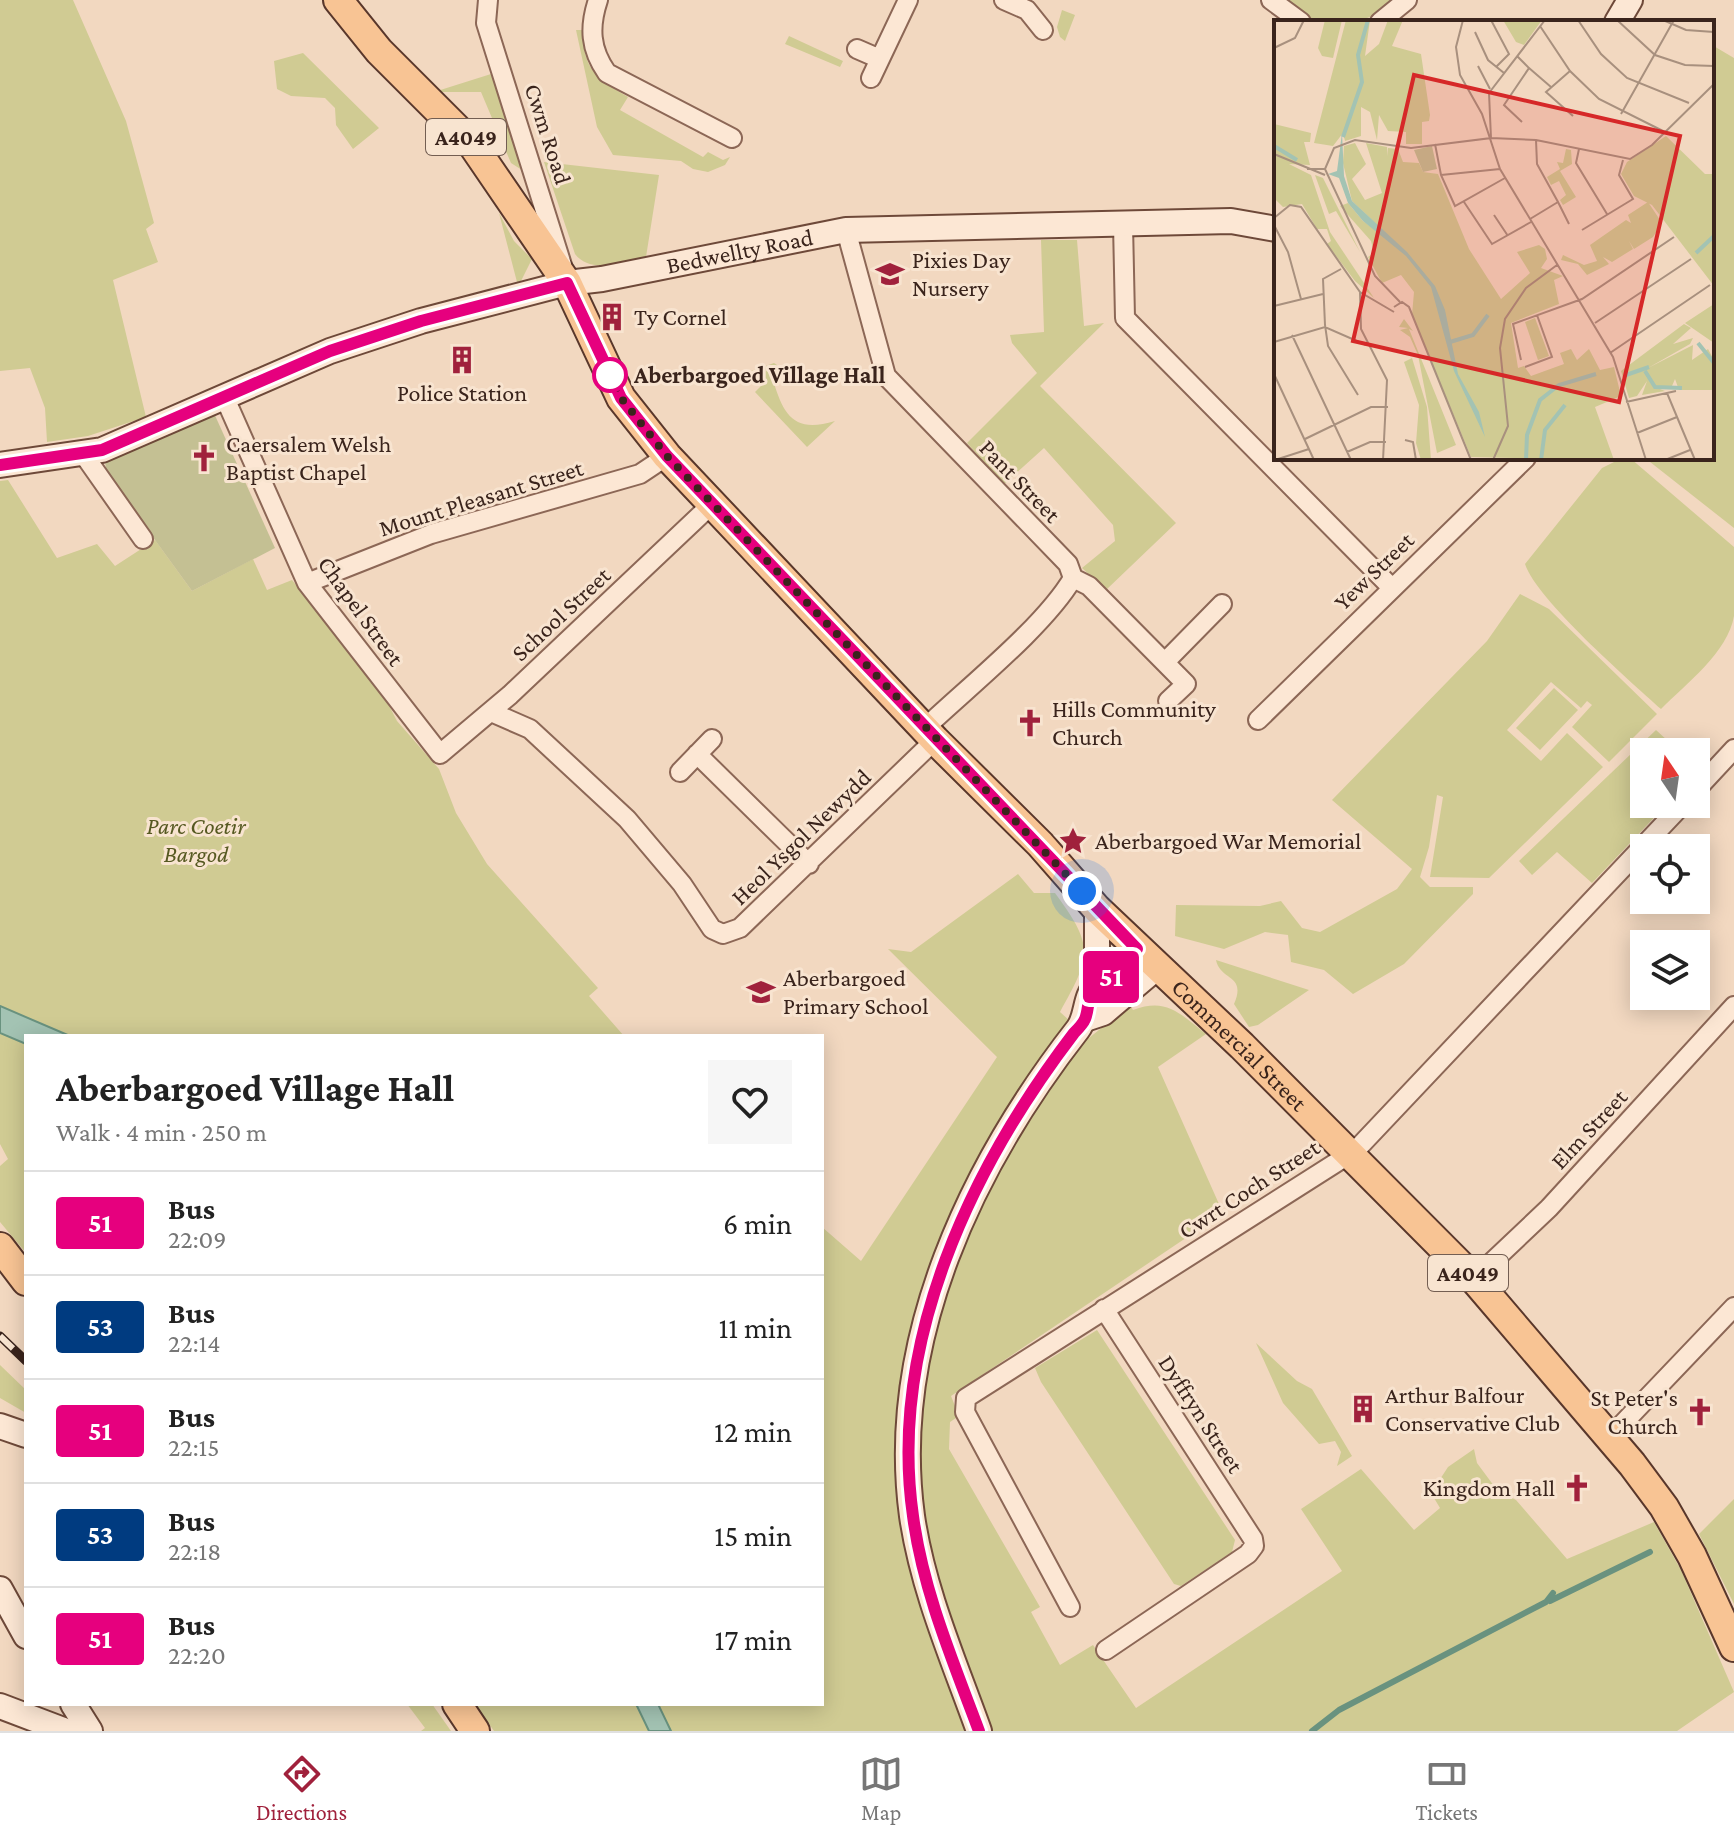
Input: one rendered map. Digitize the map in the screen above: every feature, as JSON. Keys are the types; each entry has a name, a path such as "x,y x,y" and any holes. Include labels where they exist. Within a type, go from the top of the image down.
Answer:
{"main road":[{"name":"A4049","path":"338,0 379,51 472,144 567,283"},
{"name":"Commercial Street","path":"567,283 621,398 711,505 1040,844 1097,909 1242,1046 1474,1279 1609,1438 1678,1530 1734,1647"},
{"path":"0,1247 24,1278"},
{"path":"458,1706 475,1731"}],"street":[{"name":"Cwm Road","path":"488,0 486,23 567,283"},
{"path":"598,0 592,24 592,41 597,59 607,73 732,138"},
{"path":"871,78 908,0"},
{"path":"1004,0 1027,10 1043,30"},
{"path":"1271,0 1298,20"},
{"path":"1382,20 1407,0"},
{"path":"1618,20 1630,0"},
{"path":"857,49 880,59"},
{"name":"Bedwellty Road","path":"0,465 84,455 376,336 567,283 602,279 846,230 1231,221 1274,229"},
{"path":"1123,224 1125,318 1391,587"},
{"name":"Pant Street","path":"846,230 886,376 1068,564 1073,578 1089,586 1186,684 1168,701"},
{"name":"Chapel Street","path":"224,396 307,583 440,754"},
{"path":"84,455 143,539"},
{"name":"Mount Pleasant Street","path":"307,583 431,534 640,474 667,456"},
{"name":"Yew Street","path":"1258,720 1524,460"},
{"name":"School Street","path":"440,754 491,712 711,505"},
{"path":"930,734 1065,592 1073,578"},
{"path":"1165,662 1222,604"},
{"name":"Heol Ysgol Newydd","path":"491,712 530,729 551,746 627,819 682,884 712,929 723,934 740,928 809,864 930,734"},
{"path":"680,772 712,739"},
{"path":"1710,775 1734,749"},
{"path":"697,754 809,864"},
{"name":"Cwrt Coch Street","path":"1070,1607 965,1412 966,1398 1348,1155 1422,1084 1670,818"},
{"path":"1097,909 1097,985"},
{"path":"979,1731 922,1566 909,1469 913,1380 942,1270 966,1213 1044,1073 1085,1019 1088,998 1097,985 1147,958"},
{"path":"1085,1019 1103,1013 1147,958"},
{"name":"Elm Street","path":"1474,1279 1549,1208 1734,1006"},
{"path":"1609,1438 1734,1307"},
{"name":"Dyffryn Street","path":"1104,1309 1253,1539 1254,1546 1248,1554 1106,1650"},
{"path":"0,1426 24,1434"},
{"path":"0,1589 24,1632"},
{"path":"0,1706 66,1731"},
{"path":"74,1706 90,1731"}],"green space":[{"path":"0,0 73,0 126,121 154,223 146,229 158,262 113,280 146,417 88,436 47,442 45,408 30,368 0,371"},
{"path":"1280,0 1400,0 1361,20 1318,20"},
{"path":"1062,10 1075,15 1065,41 1057,27"},
{"path":"576,30 583,30 586,55 594,71 607,84 628,97 620,110 703,157 708,152 723,160 730,157 725,165 708,172 693,169 681,161 613,155 597,127"},
{"path":"789,36 843,61 840,67 785,44"},
{"path":"1714,46 1734,58 1734,528 1648,460 1714,460"},
{"path":"303,53 379,128 353,149 336,125 335,108 325,98 291,96 277,89 274,61"},
{"path":"491,74 525,172 511,163 481,92 434,92"},
{"path":"544,162 659,175 646,257 598,265 590,264 575,254"},
{"path":"499,213 514,241 532,259 521,281 517,282"},
{"path":"1041,240 1077,240 1084,326 1104,323 1040,386 1176,523 1106,590 1082,568 1115,541 1113,525 1044,448 1004,484 967,443 1037,373 1012,343 1010,335 1044,332"},
{"path":"774,363 783,369 773,380 777,393 793,419 810,425 835,421 807,447 755,392 763,384 754,376 746,383 748,372"},
{"path":"1618,460 1632,460 1734,547 1734,616 1730,629 1705,667 1661,709 1565,618 1547,598 1525,564 1602,468"},
{"name":"Parc Coetir Bargod","path":"8,480 57,558 97,544 115,566 155,540 192,591 253,559 267,590 292,580 382,692 397,721 439,769 456,813 487,864 598,988 589,996 622,1034 65,1034 0,1006 0,481"},
{"path":"1520,594 1549,609 1657,714 1609,762 1572,727 1592,705 1587,701 1581,708 1551,682 1507,730 1541,761 1567,733 1603,767 1489,878 1430,877 1443,797 1437,795 1429,847 1420,877 1430,887 1473,887 1473,894 1404,964 1353,994 1324,970 1291,962 1288,935 1265,932 1224,949 1175,936 1176,905 1260,906 1281,901 1302,928 1320,932 1397,889 1412,869 1332,800 1487,641"},
{"path":"1554,688 1578,710 1540,750 1516,728"},
{"path":"1656,730 1665,738 1648,738"},
{"path":"1630,755 1630,818 1654,818 1639,834 1630,834 1630,843 1592,883 1557,852 1532,875 1519,861"},
{"path":"1018,874 1034,893 1055,893 1077,926 1084,952 1083,964 1060,1012 1089,1038 1130,1005 1133,1010 1155,1005 1172,1010 1206,1034 1158,1067 1223,1213 951,1396 959,1416 950,1422 949,1449 1040,1607 1031,1612 1060,1665 1093,1645 1136,1708 1342,1571 1301,1509 1361,1469 1414,1530 1440,1508 1431,1493 1448,1467 1474,1449 1477,1463 1497,1490 1516,1500 1567,1559 1654,1522 1681,1570 1734,1692 1677,1731 494,1731 476,1706 824,1706 824,1229 861,1261 997,1057 888,949 911,952"},
{"path":"1216,960 1309,990 1258,1025 1249,1027 1234,1004 1237,994 1235,982 1222,972"},
{"path":"0,1033 24,1043 24,1251 0,1222 0,1166 8,1159 0,1144"},
{"path":"1097,1330 1235,1540 1232,1552 1181,1586 1174,1584 1041,1382 1035,1368"},
{"path":"1256,1343 1297,1381 1312,1389 1352,1456 1337,1466 1341,1452 1335,1441 1319,1444 1283,1403"},
{"path":"0,1365 24,1388 24,1412 0,1398"},
{"path":"1734,1499 1734,1604 1699,1534"},
{"path":"408,1706 433,1706 451,1731 421,1731 425,1728"}],"shaded area":[{"path":"213,411 275,548 192,591 107,474 105,462"},
{"path":"0,1006 65,1034 24,1034 24,1043 0,1033"},
{"path":"637,1706 659,1706 671,1731 649,1731"}],"waterway":[{"path":"1550,1601 1650,1552"},
{"path":"1312,1731 1339,1710 1546,1602 1553,1593"}],"railway":[{"path":"0,1336 24,1359"}],"bus line":[{"name":"51","path":"0,465 102,450 330,351 421,321 567,283 621,398 667,456 1137,949 1106,981 1097,985 1088,998 1085,1019 1044,1073 995,1156 942,1270 918,1350 909,1424 912,1516 922,1566 979,1731"}],"place":[{"name":"Pixies Day Nursery","path":"890,274"},
{"name":"Ty Cornel","path":"612,317"},
{"name":"Police Station","path":"462,360"},
{"name":"Aberbargoed Village Hall","path":"610,375"},
{"name":"Caersalem Welsh Baptist Chapel","path":"204,458"},
{"name":"Hills Community Church","path":"1030,723"},
{"name":"Aberbargoed War Memorial","path":"1073,841"},
{"name":"Aberbargoed Primary School","path":"761,992"},
{"name":"Arthur Balfour Conservative Club","path":"1363,1409"},
{"name":"St Peter's Church","path":"1700,1412"},
{"name":"Kingdom Hall","path":"1577,1488"}],"route":[{"path":"610,375 621,398 711,505 1082,891"}]}
